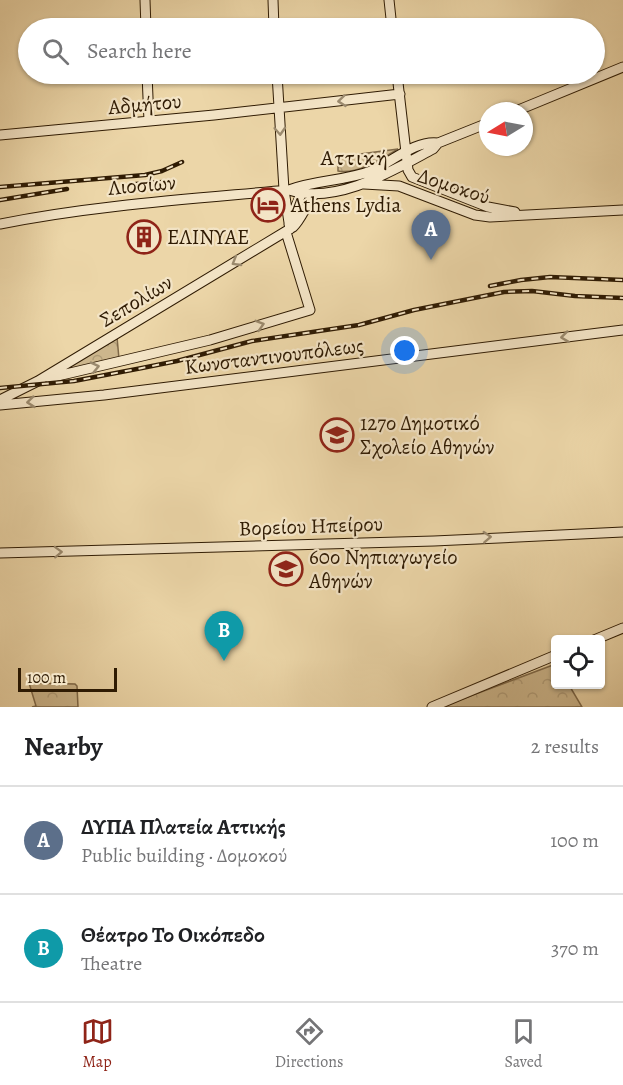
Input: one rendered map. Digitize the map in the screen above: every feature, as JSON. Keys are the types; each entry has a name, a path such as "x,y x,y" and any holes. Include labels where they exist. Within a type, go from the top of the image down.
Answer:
{"street":[{"path":"145,0 146,18"},
{"path":"273,0 274,18"},
{"path":"389,0 391,18"},
{"path":"605,74 623,67"},
{"path":"147,84 149,121"},
{"path":"278,84 288,228"},
{"path":"398,84 407,157"},
{"path":"533,104 582,84"},
{"name":"Αδμήτου","path":"0,135 400,94"},
{"name":"Λιοσίων","path":"0,224 97,207 303,189 366,172 433,149 438,143 479,127"},
{"name":"Λιοσίων","path":"303,189 314,195 364,184 407,157"},
{"name":"Δομοκού","path":"407,157 410,174 415,180 488,207 532,214"},
{"name":"Δομοκού","path":"364,184 399,186 475,215 490,218 623,210"},
{"path":"288,228 303,189"},
{"name":"Σεπολίων","path":"0,400 38,381 299,222 305,207 314,195"},
{"name":"Κωνσταντινουπόλεως","path":"38,381 210,340 310,310 288,228"},
{"name":"Κωνσταντινουπόλεως","path":"0,405 104,395 623,330"},
{"name":"Βορείου Ηπείρου","path":"0,553 434,541 623,532"},
{"path":"605,635 623,628"},
{"path":"432,707 551,657"}],"green space":[{"path":"398,149 353,171 338,171 338,157"},
{"path":"117,337 119,359 65,372 71,365"},
{"path":"551,666 551,689 571,689 582,707 441,707"},
{"path":"29,683 75,684 78,707 32,707 36,706"}],"railway":[{"path":"0,187 145,175 162,171 182,162"},
{"path":"136,184 163,182"},
{"path":"0,200 67,189"},
{"path":"490,286 550,277 623,280"},
{"path":"0,388 74,381 177,361 252,341 359,325 414,310 504,292 532,291 623,298"}],"place":[{"name":"Athens Lydia","path":"268,205"},
{"name":"ΕΛΙΝΥΑΕ","path":"144,237"},
{"name":"ΔΥΠΑ Πλατεία Αττικής","path":"431,260"},
{"name":"127ο Δημοτικό Σχολείο Αθηνών","path":"337,435"},
{"name":"60ο Νηπιαγωγείο Αθηνών","path":"286,569"},
{"name":"Θέατρο Το Οικόπεδο","path":"224,661"}],"district":[{"name":"Αττική","path":"355,157"}]}
